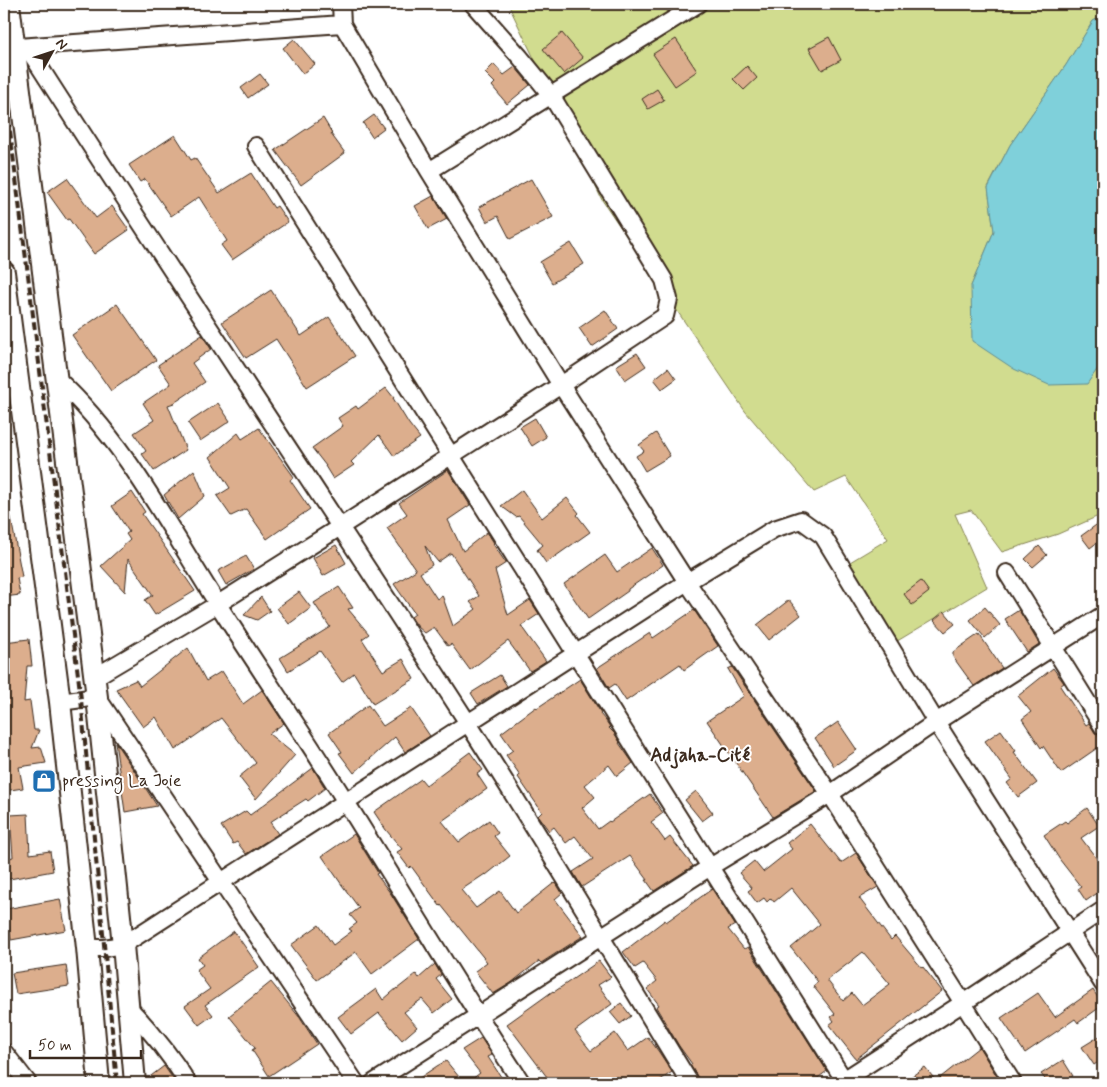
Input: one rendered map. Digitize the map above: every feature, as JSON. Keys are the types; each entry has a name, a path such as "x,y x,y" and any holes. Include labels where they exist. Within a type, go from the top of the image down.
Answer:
{"main road":[{"path":"9,4 21,47 57,379 95,677 136,1083"},
{"path":"4,272 9,348 60,702 87,948 99,1083"}],"street":[{"path":"341,4 342,24 429,171 561,385 687,582 830,794 1013,1083"},
{"path":"95,677 218,604 340,527 665,316 669,299 664,280 551,95 473,4"},
{"path":"429,171 698,4"},
{"path":"21,47 342,24"},
{"path":"21,47 101,162 468,723 690,1083"},
{"path":"256,146 710,867 843,1082 1103,910"},
{"path":"57,379 73,394 110,437 154,499 218,604 346,802 478,1016 522,1083"},
{"path":"87,948 123,944 687,582 774,529 800,520 823,536 936,722 1103,984"},
{"path":"1007,573 1103,727"},
{"path":"373,1083 710,867 830,794 936,722 1103,615"},
{"path":"60,702 97,697 356,1083"},
{"path":"129,1008 146,1025 174,1060 188,1083"},
{"path":"5,1056 28,1083"}],"green space":[{"path":"508,4 1103,4 1103,16 1093,21 1066,65 1010,145 988,187 994,231 971,286 1086,384 1103,361 1103,514 1058,534 1002,552 971,510 955,514 987,587 894,643 845,565 888,539 846,477 814,492 745,411 602,200"}],"water":[{"path":"1103,16 1103,361 1087,384 1049,385 1014,369 972,341 971,286 994,231 988,188 1010,145 1066,65 1093,21"}],"building":[{"path":"562,33 583,58 564,74 543,49"},
{"path":"829,37 841,60 822,70 809,48"},
{"path":"294,39 315,64 303,74 283,48"},
{"path":"676,39 697,71 675,86 653,54"},
{"path":"494,64 504,75 515,67 530,85 507,104 492,86 495,83 485,73"},
{"path":"747,66 757,78 744,90 733,79"},
{"path":"260,74 268,84 248,98 241,88"},
{"path":"657,89 664,100 648,109 642,99"},
{"path":"374,115 384,128 372,137 363,123"},
{"path":"323,118 331,134 345,153 301,185 275,150"},
{"path":"175,135 191,160 195,158 219,193 251,173 274,208 277,206 288,222 232,260 221,245 227,241 199,197 171,216 145,179 140,182 129,165"},
{"path":"67,178 96,218 112,206 129,230 94,254 47,192"},
{"path":"531,179 553,217 510,239 498,216 487,222 479,207"},
{"path":"433,196 447,219 428,229 415,206"},
{"path":"571,243 584,264 552,283 540,262"},
{"path":"271,290 301,336 329,317 355,356 307,387 276,339 246,358 222,322"},
{"path":"117,304 156,360 111,391 72,335"},
{"path":"605,310 618,329 592,347 579,328"},
{"path":"202,335 211,349 192,363 205,382 168,405 186,450 154,471 142,454 146,451 134,433 154,420 143,403 171,384 158,365"},
{"path":"637,353 646,366 625,380 616,366"},
{"path":"668,368 676,379 662,389 654,379"},
{"path":"386,388 420,438 394,456 379,435 351,462 354,465 333,479 312,448 343,426 338,418 356,406 358,409"},
{"path":"218,403 230,421 200,441 188,423"},
{"path":"535,418 546,437 532,446 520,427"},
{"path":"259,428 294,477 290,480 310,509 267,539 246,509 231,516 217,496 230,488 210,457 238,433 242,439"},
{"path":"656,433 670,456 645,471 636,456 644,451 639,445"},
{"path":"194,470 205,496 178,519 164,495"},
{"path":"448,470 470,505 448,520 463,551 487,532 506,563 495,570 508,615 530,600 539,614 521,626 546,661 530,671 508,641 470,670 451,644 448,646 434,627 425,633 418,627 411,617 415,614 394,584 416,570 387,528 407,514 399,503","holes":["425,546 438,562 451,553 479,596 470,602 476,609 453,626 442,595 437,599 420,573 432,565"]},
{"path":"522,490 542,518 567,498 579,513 577,515 590,532 546,563 537,550 543,545 519,516 516,517 501,506"},
{"path":"132,492 145,512 142,514 195,591 155,615 145,600 153,595 128,559 125,592 101,566 130,540 126,534 129,532 112,506"},
{"path":"10,513 22,577 17,578 20,595 4,597 4,514"},
{"path":"1103,520 1103,538 1090,548 1081,536"},
{"path":"336,545 346,563 323,576 313,558"},
{"path":"1039,546 1047,555 1033,567 1025,559"},
{"path":"652,548 663,565 588,619 564,584 605,555 617,572"},
{"path":"246,556 254,569 226,585 218,571"},
{"path":"921,581 929,592 912,605 904,594"},
{"path":"339,587 353,608 348,609 369,634 362,639 383,671 403,659 414,679 373,704 354,673 342,682 320,651 288,671 280,658 330,627 314,603"},
{"path":"299,592 311,608 289,624 277,608"},
{"path":"261,597 270,611 257,620 244,615"},
{"path":"789,600 801,615 769,640 757,625"},
{"path":"985,607 1000,625 985,638 970,620"},
{"path":"694,610 718,646 684,670 680,664 626,701 615,684 609,688 597,668 650,633 653,638"},
{"path":"1019,610 1039,644 1027,652 1005,619"},
{"path":"944,611 955,624 945,632 934,620"},
{"path":"979,634 1002,668 974,686 953,657 953,652"},
{"path":"29,639 32,666 27,666 24,702 30,701 34,730 39,730 32,748 41,747 46,763 19,767 23,788 4,791 4,642"},
{"path":"188,648 206,681 222,671 243,704 262,690 284,723 269,734 295,755 256,799 239,777 256,763 221,718 175,750 156,717 143,727 116,689 136,680 140,686"},
{"path":"732,667 816,791 773,817 707,721 744,696 728,669"},
{"path":"1053,668 1064,683 1060,686 1086,725 1089,723 1095,733 1101,736 1103,740 1103,744 1061,773 1043,746 1041,748 1022,719 1031,712 1018,696"},
{"path":"500,675 507,686 478,704 471,693"},
{"path":"580,679 600,714 633,763 617,776 609,765 585,785 595,797 582,808 598,829 650,794 663,813 651,822 665,841 670,837 693,866 654,891 630,856 582,887 573,872 593,859 575,836 566,843 554,827 549,831 538,816 542,812 518,777 520,775 506,755 513,750 501,733 536,707"},
{"path":"368,705 383,726 411,708 430,736 405,752 395,737 354,773 339,753 342,752 329,733"},
{"path":"838,722 857,750 834,766 815,738"},
{"path":"1001,730 1016,751 1014,752 1037,783 1018,797 1007,783 1012,779 985,741"},
{"path":"115,742 139,778 157,806 125,812"},
{"path":"470,752 483,770 477,774 487,789 442,821 459,842 489,820 498,833 494,836 510,856 486,875 461,890 476,908 500,891 516,913 556,883 562,893 555,899 583,936 541,963 539,961 511,983 493,994 475,971 487,962 440,906 411,866 409,868 397,852 402,849 374,812 421,779 426,785"},
{"path":"313,768 325,788 308,801 306,799 270,822 278,834 246,854 237,842 233,844 221,826 246,811 250,815"},
{"path":"696,791 713,813 702,821 685,800"},
{"path":"1087,808 1099,826 1081,838 1103,867 1103,889 1086,901 1078,889 1081,887 1044,835 1065,821 1067,823"},
{"path":"28,814 30,854 50,851 53,871 4,880 4,859 13,857 10,815"},
{"path":"810,824 841,863 856,853 878,887 859,898 891,940 895,936 942,991 856,1059 829,1025 834,1021 831,1017 835,1014 813,986 818,982 791,948 820,924 791,888 774,902 771,898 767,902 764,898 757,903 748,891 752,888 739,873 754,861 763,872 792,849 787,843","holes":["863,952 890,984 862,1005 852,993 843,1001 827,980"]},
{"path":"354,834 378,873 376,874 419,939 372,974 356,952 317,980 291,945 319,925 333,945 352,931 349,929 357,923 350,915 359,908 322,856"},
{"path":"712,889 735,925 728,929 744,949 748,947 827,1071 811,1083 701,1083 690,1065 692,1064 656,1007 659,1005 647,989 657,981 643,963 635,968 623,952 665,920 666,922"},
{"path":"60,899 66,930 11,940 6,909"},
{"path":"234,931 259,967 205,1005 213,1015 199,1025 185,1006 210,989 196,970 203,965 198,958"},
{"path":"599,961 611,977 598,985 612,1004 575,1031 591,1051 615,1033 628,1051 648,1037 672,1072 656,1083 539,1083 547,1077 507,1024"},
{"path":"435,964 441,975 436,979 452,999 434,1013 422,999 404,1012 417,1027 402,1040 379,1013 351,1034 338,1017 376,989 383,1000 416,974 419,978"},
{"path":"66,965 69,986 16,994 12,973"},
{"path":"271,982 300,1018 317,1044 269,1076 252,1050 255,1048 229,1016"},
{"path":"1093,990 1103,1005 1078,1023 1075,1019 1025,1053 1001,1018 1038,993 1055,1017"},
{"path":"621,1003 631,1016 620,1024 610,1012"},
{"path":"1103,1034 1103,1059 1094,1065 1082,1047"},
{"path":"481,1038 492,1055 488,1057 505,1083 467,1083 480,1073 462,1050"},
{"path":"979,1047 1001,1083 902,1083 925,1067 936,1081"},
{"path":"1063,1060 1073,1076 1062,1083 1048,1083 1041,1074"},
{"path":"446,1061 464,1083 412,1083 437,1066"},
{"path":"164,1066 176,1083 147,1083 147,1079"}],"railway":[{"path":"4,83 81,699 117,1083"}],"place":[{"name":"pressing La Joie","path":"44,781"}],"district":[{"name":"Adjaha-Cité","path":"700,755"}]}
